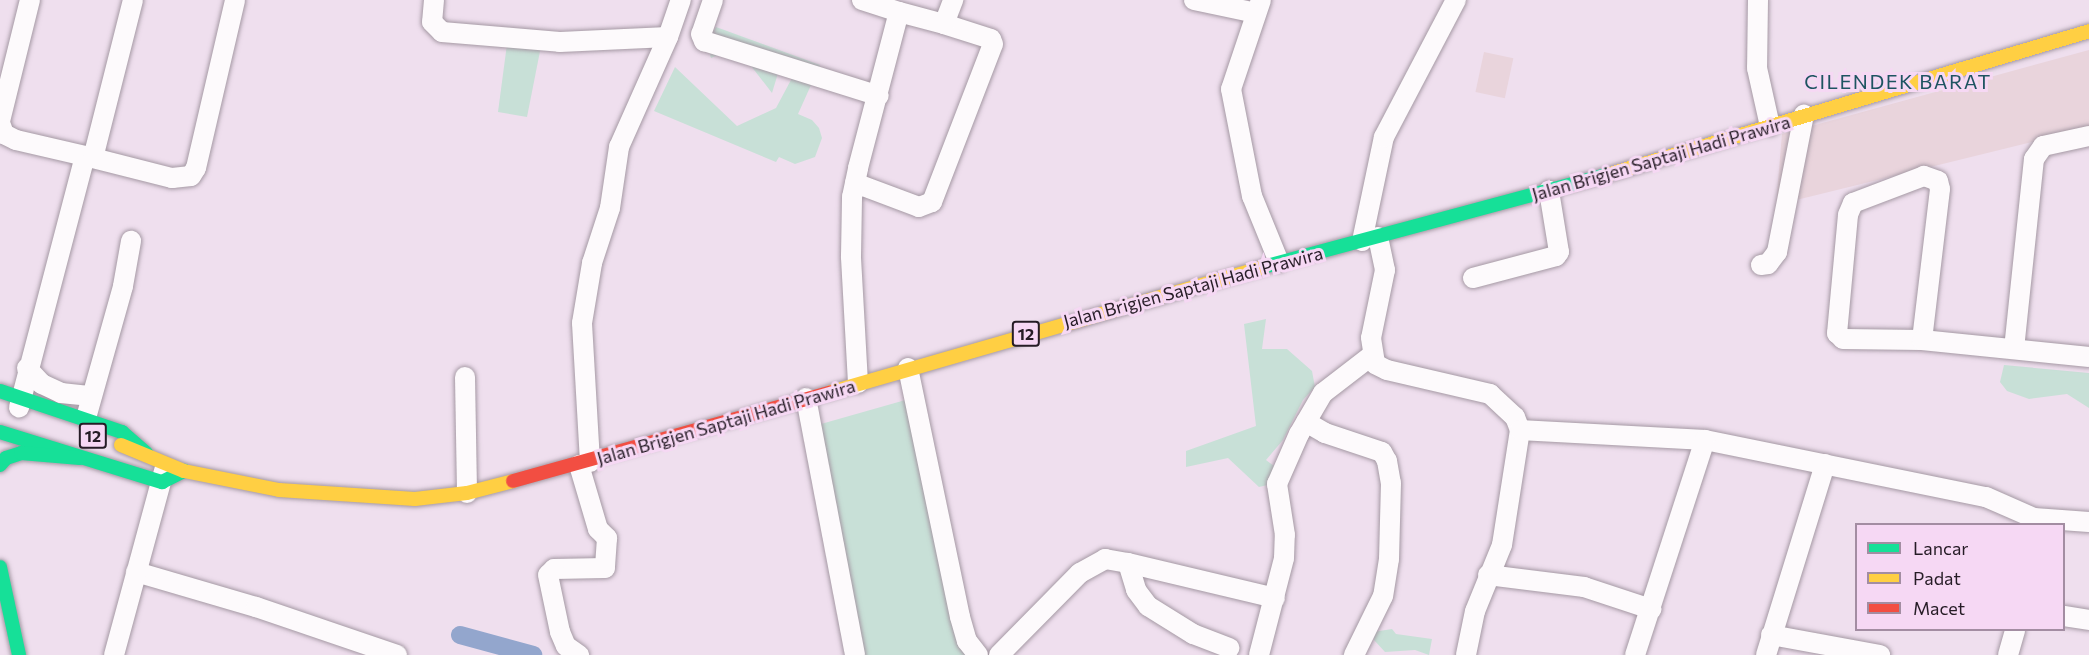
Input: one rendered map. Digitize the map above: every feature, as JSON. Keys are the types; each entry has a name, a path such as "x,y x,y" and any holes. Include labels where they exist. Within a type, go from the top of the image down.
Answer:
{"main road":[{"name":"Jalan Brigjen Saptaji Hadi Prawira","path":"184,471 279,490 415,499 467,493 584,463 1279,262 1549,191 2089,31"},
{"path":"0,391 12,406 86,418 122,432 146,453"},
{"name":"12","path":"12,406 146,453 184,471"},
{"name":"12","path":"0,432 162,482"},
{"name":"12","path":"0,465 6,458 21,453 80,458"},
{"path":"162,482 184,471"},
{"path":"0,567 19,655"}],"street":[{"path":"30,0 0,122 4,134 16,140 172,178 191,176 196,168 231,1"},
{"path":"12,406 27,368 133,0"},
{"path":"434,0 432,22 441,32 560,42 669,38"},
{"path":"579,655 566,646 560,632 548,575 554,569 605,568 607,538 598,530 584,463 582,323 592,263 610,208 619,147 669,38 681,0"},
{"path":"713,0 701,34 704,41 879,96"},
{"path":"944,24 953,0"},
{"path":"1194,0 1258,7 1233,78 1232,102 1252,196 1279,262"},
{"path":"1456,0 1384,137 1370,239 1385,270 1371,356 1375,363 1387,370 1490,394 1515,417 1520,430 1502,545 1475,611 1466,655"},
{"path":"1758,0 1757,68 1770,126"},
{"path":"855,183 919,207 927,207 932,202 993,44 991,39 867,1"},
{"path":"858,383 851,256 855,183 899,12"},
{"path":"1761,265 1768,264 1777,252 1803,116"},
{"path":"2014,349 2034,159 2043,146 2089,136"},
{"path":"1922,340 1940,189 1938,181 1924,176 1853,203 1848,215 1837,333 1843,339 1922,340 2089,357"},
{"path":"1473,278 1556,256 1559,252 1549,191"},
{"path":"86,418 89,396 123,286 131,241"},
{"path":"1259,655 1275,598 1285,535 1277,484 1306,422 1323,393 1371,356"},
{"path":"27,368 42,384 61,393 89,396"},
{"path":"908,368 960,617 967,641 978,655"},
{"path":"465,377 467,493"},
{"path":"806,398 855,655"},
{"path":"1306,422 1325,433 1382,452 1391,483 1389,559 1383,596 1354,655"},
{"path":"1520,430 1705,440 1986,497 2034,521 2089,522"},
{"path":"1635,655 1705,440"},
{"path":"114,655 166,462"},
{"path":"1766,655 1825,464"},
{"path":"1007,653 1095,561 1105,559 1128,563 1275,598"},
{"path":"1128,563 1136,590 1148,606 1193,634 1229,648"},
{"path":"136,572 256,607 397,655"},
{"path":"1488,575 1584,587 1651,609"},
{"path":"2065,616 2089,620"},
{"path":"2008,655 2014,631"},
{"path":"1771,635 1880,655"}],"shaded area":[{"path":"2089,50 2089,128 1776,205 1782,134"},
{"path":"1484,52 1513,58 1505,98 1475,92"}],"green space":[{"path":"716,27 820,65 798,114 812,120 819,128 822,138 815,157 795,164 779,157 776,162 654,111 675,67 737,126 776,108 792,78 779,70 772,93 741,53 727,51 711,58 706,42"},
{"path":"509,29 544,31 527,117 498,112"},
{"path":"1266,319 1262,349 1287,349 1312,371 1315,387 1303,400 1283,440 1266,460 1278,469 1272,484 1259,487 1228,458 1186,467 1186,451 1256,426 1244,324"},
{"path":"2004,365 2089,373 2089,408 2067,394 2029,399 2007,391 2000,382"},
{"path":"909,399 973,655 859,655 821,424"},
{"path":"1392,629 1396,634 1432,639 1429,655 1415,650 1385,652 1374,640 1373,632"}],"waterway":[{"path":"460,635 533,655"}],"traffic: fast":[{"path":"1263,267 1610,174"},
{"path":"0,391 122,432 146,453"},
{"path":"0,432 162,482 184,471"},
{"path":"0,465 6,458 21,453 80,458"},
{"path":"0,567 19,655"}],"traffic: slow":[{"path":"1610,174 2089,31"},
{"path":"831,392 1263,267"},
{"path":"121,445 184,471 279,490 415,499 467,493 513,481"}],"traffic: jam":[{"path":"513,481 831,392"}],"district":[{"name":"CILENDEK BARAT","path":"1898,81"}]}
